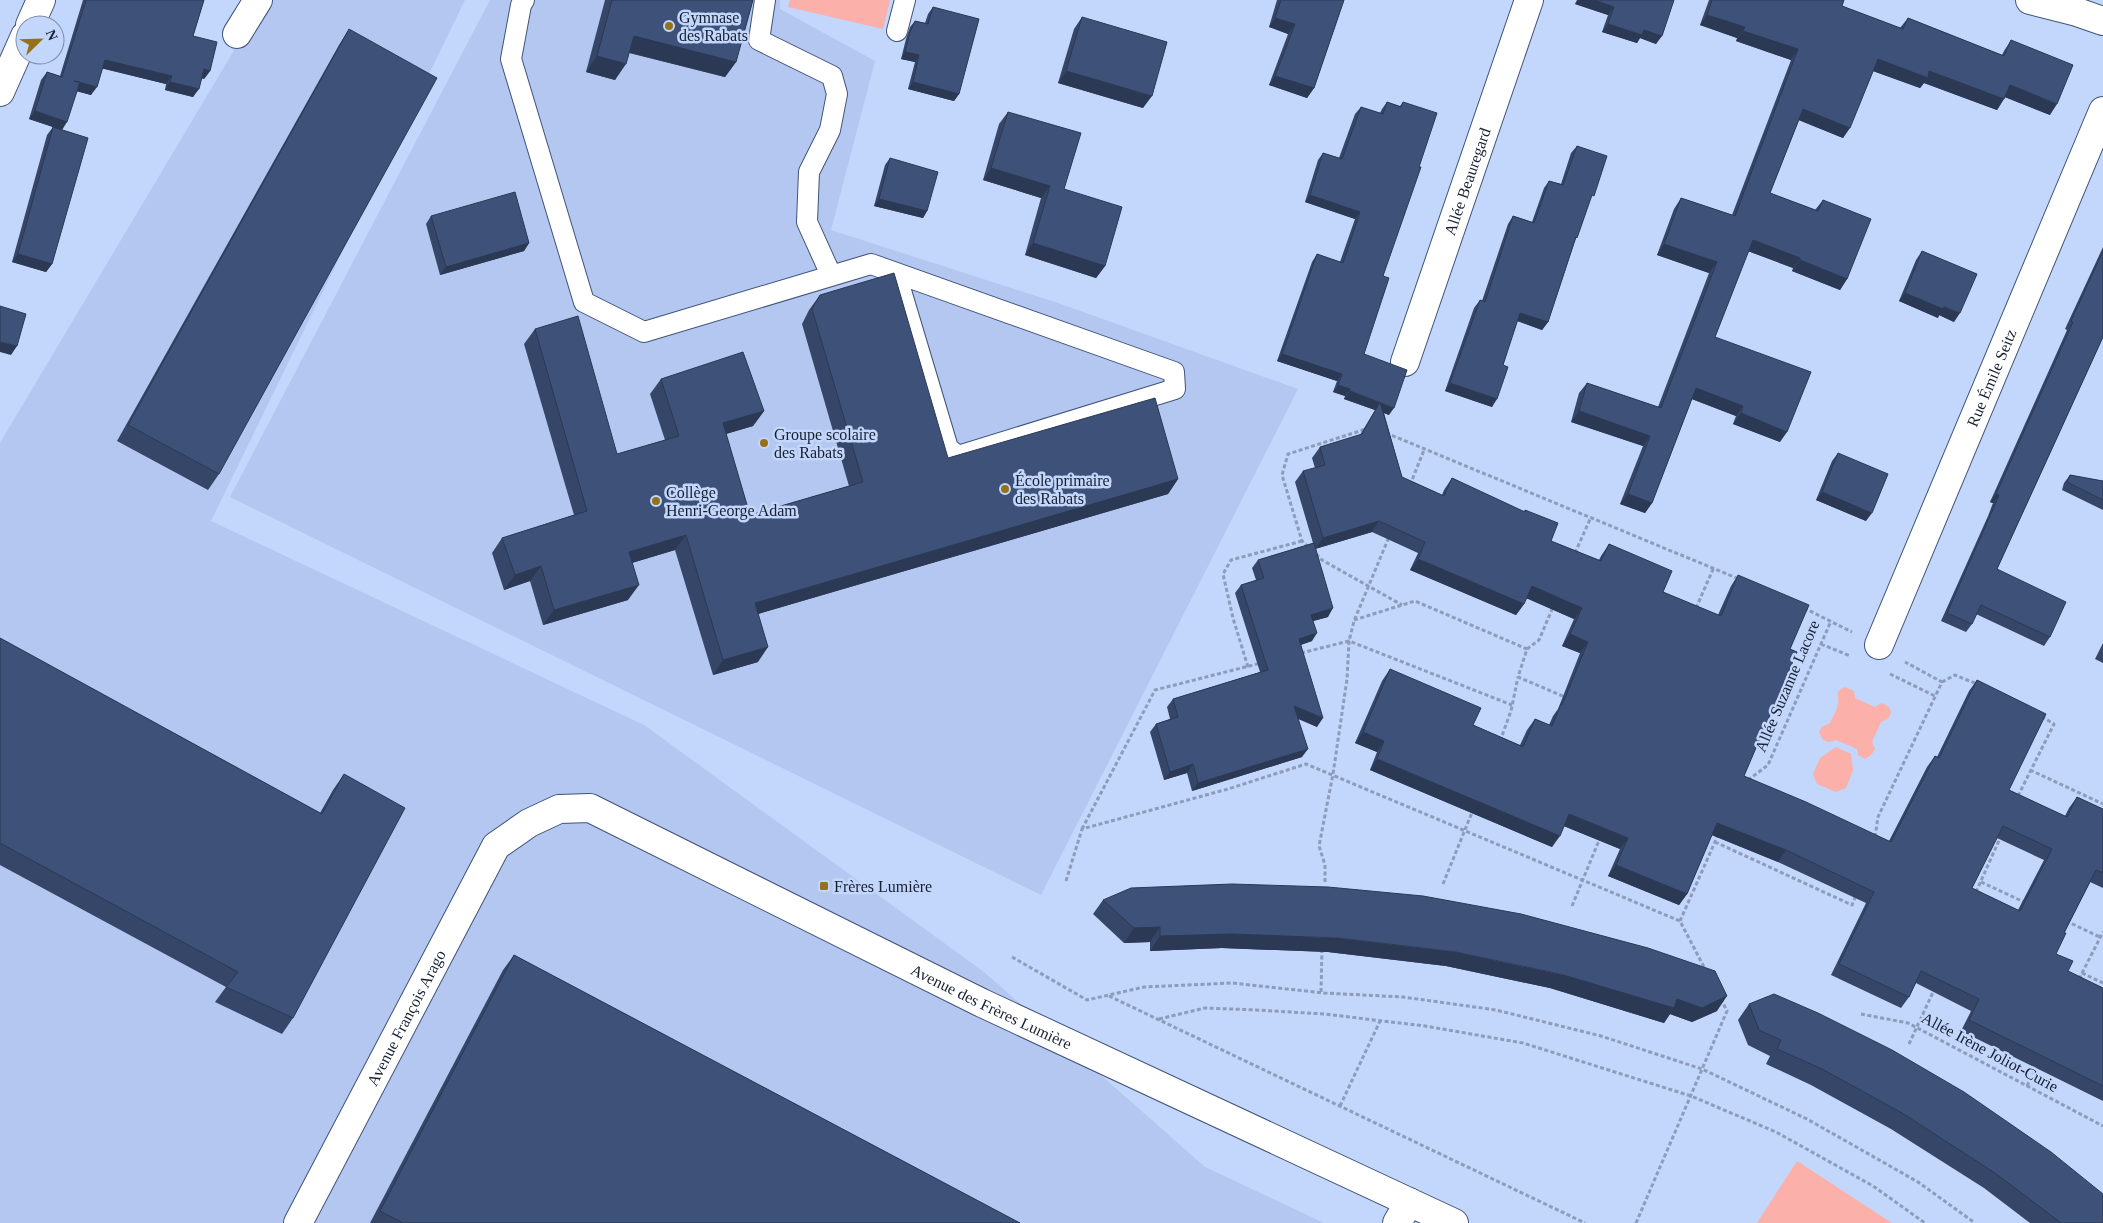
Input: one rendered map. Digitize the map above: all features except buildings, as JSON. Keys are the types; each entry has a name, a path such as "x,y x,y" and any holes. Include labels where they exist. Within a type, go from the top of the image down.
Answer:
{"street":[{"path":"34,15 41,0"},
{"path":"237,34 258,0"},
{"name":"Allée Beauregard","path":"1405,362 1528,0"},
{"path":"2030,0 2103,21"},
{"path":"0,92 15,58"},
{"name":"Rue Émile Seitz","path":"1879,646 2103,111"},
{"name":"Avenue des Frères Lumière","path":"529,823 559,809 590,808 1403,1212 1454,1223"},
{"name":"Avenue François Arago","path":"298,1223 496,846 529,823"}],"lane":[{"path":"524,0 521,5 511,59 584,302 644,332 871,264 1174,372 1175,389 958,456 948,448 896,274"},
{"path":"766,0 759,40 832,76 837,94 830,130 809,172 807,222 831,275"},
{"path":"898,31 905,0"}],"path":[{"path":"1372,428 1288,454 1282,475 1302,541 1322,560 1402,605"},
{"path":"1381,431 1714,567 1741,580"},
{"path":"1410,486 1424,450"},
{"path":"1572,561 1591,517"},
{"path":"1325,882 1325,865 1319,846 1347,679 1349,641 1354,621 1391,531"},
{"path":"1248,667 1233,618 1223,574 1231,560 1302,541"},
{"path":"1694,613 1714,567"},
{"path":"1354,621 1415,601 1527,650"},
{"name":"Allée Suzanne Lacore","path":"1744,783 1768,765 1831,621 1795,604"},
{"path":"1497,747 1512,705 1518,677 1527,650 1539,640 1554,605"},
{"path":"1294,655 1349,641 1512,705"},
{"path":"1879,646 1942,682"},
{"path":"1066,881 1082,829 1155,690 1267,662"},
{"path":"1874,842 1878,817 1942,682 1955,675 1979,685"},
{"path":"1518,677 1566,698"},
{"path":"2015,805 2030,770 2054,724 2039,715"},
{"path":"1082,829 1228,789 1306,764 1464,832 1680,921 1705,970"},
{"path":"2030,770 2103,804"},
{"path":"1443,884 1476,802"},
{"path":"1973,900 2004,830"},
{"path":"1680,921 1718,833"},
{"path":"1572,906 1601,836"},
{"path":"1715,842 1852,905 1858,889"},
{"path":"1981,882 2032,906"},
{"path":"2058,917 2100,937"},
{"path":"2078,982 2103,932"},
{"path":"1321,992 1323,938"},
{"path":"1012,957 1087,1000 1144,987 1232,983 1321,992 1403,997 1496,1010 1601,1036 1702,1069 1807,1119 1918,1182 1975,1223"},
{"path":"2082,973 2103,983"},
{"path":"1909,1044 1918,1028 1937,982"},
{"path":"1109,995 1585,1223"},
{"path":"1636,1223 1727,1011 1718,995"},
{"path":"1159,1019 1205,1008 1324,1014 1425,1026 1523,1043 1691,1096 1776,1132 1873,1186 1925,1223"},
{"name":"Allée Irène Joliot-Curie","path":"1861,1014 1908,1023 2103,1126"},
{"path":"1340,1106 1380,1021"},
{"path":"2027,1086 2040,1060"}],"shaded area":[{"path":"264,0 465,0 211,521 644,725 984,972 1205,1167 1324,1223 0,1223 0,443"},
{"name":"Groupe scolaire des Rabats","path":"490,0 780,0 780,9 875,61 831,230 1058,303 1298,389 1041,895 230,497"},
{"path":"790,0 890,0 883,29 788,7"},
{"path":"1845,687 1854,691 1855,698 1875,707 1882,703 1889,707 1891,712 1888,719 1881,722 1872,742 1875,749 1865,759 1858,755 1857,749 1836,740 1829,742 1823,740 1819,732 1822,727 1830,723 1837,706 1838,693"},
{"path":"1836,747 1851,754 1853,770 1846,788 1836,792 1817,784 1813,774 1820,758"},
{"path":"1797,1161 1892,1223 1757,1223"}],"place":[{"name":"Gymnase des Rabats","path":"669,26"},
{"name":"Groupe scolaire des Rabats","path":"764,443"},
{"name":"École primaire des Rabats","path":"1005,489"},
{"name":"Collège Henri-George Adam","path":"656,501"},
{"name":"Frères Lumière","path":"824,886"}]}
